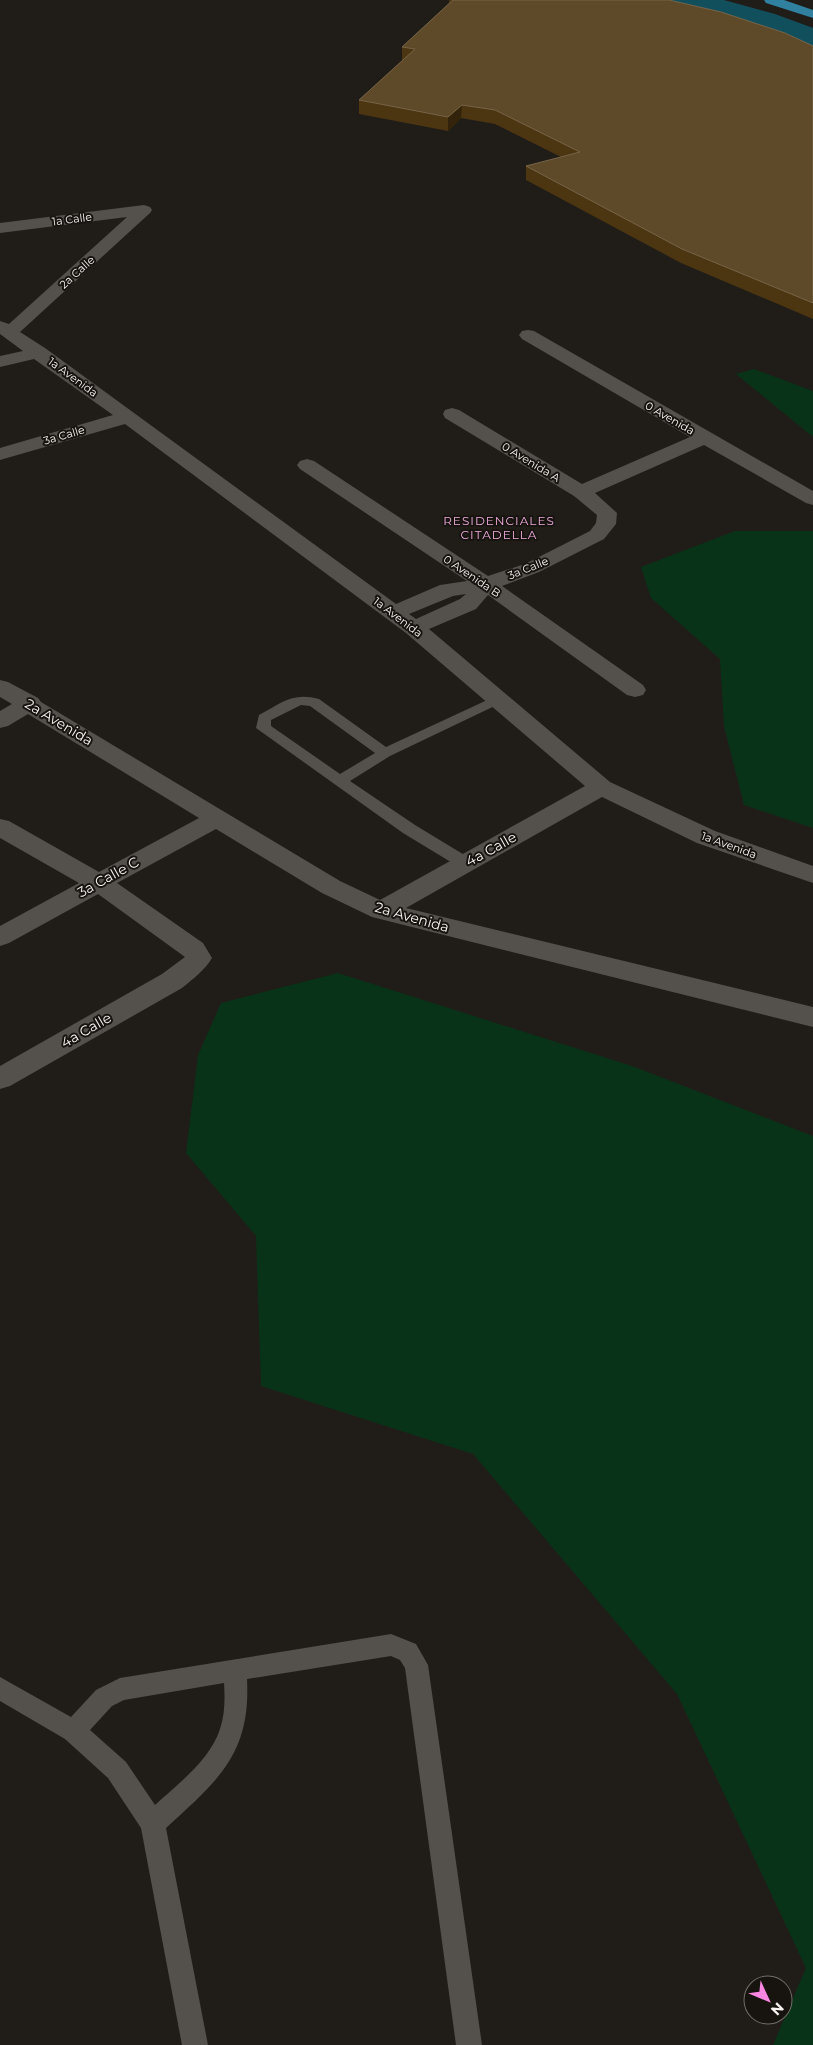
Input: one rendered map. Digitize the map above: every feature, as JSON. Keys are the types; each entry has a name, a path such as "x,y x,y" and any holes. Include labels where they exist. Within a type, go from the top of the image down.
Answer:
{"main road":[{"path":"771,0 813,14"},
{"path":"798,0 813,5"}],"street":[{"name":"1a Calle","path":"0,228 144,210"},
{"name":"2a Calle","path":"5,329 144,210"},
{"name":"1a Avenida","path":"5,329 128,417 414,628 602,787 706,837 813,875"},
{"name":"0 Avenida","path":"528,335 813,499"},
{"path":"0,362 39,352"},
{"name":"0 Avenida A","path":"452,414 582,492 607,513"},
{"name":"3a Calle","path":"0,454 128,417"},
{"path":"582,492 705,438"},
{"name":"0 Avenida B","path":"307,465 486,584 635,690"},
{"name":"3a Calle","path":"414,628 468,604 486,584 532,568 597,535 606,524 607,513"},
{"path":"393,613 448,590 486,584"},
{"name":"2a Avenida","path":"0,687 331,887 381,911 813,1017"},
{"path":"0,721 30,704"},
{"name":"4a Calle","path":"381,911 602,787"},
{"name":"3a Calle C","path":"0,937 217,818"},
{"path":"0,827 99,883"},
{"name":"4a Calle","path":"0,1079 172,981 191,967 199,958 194,949 99,883"}],"lane":[{"path":"339,781 385,753 498,699"},
{"path":"385,753 314,702 298,700 264,718 263,728 408,829 465,864"},
{"path":"73,1731 104,1698 120,1689 235,1669 391,1646 408,1652 416,1665 469,2045"},
{"path":"152,1824 202,1778 218,1760 230,1734 236,1713 235,1669"},
{"path":"0,1688 73,1731 117,1770 152,1824 195,2045"}],"green space":[{"path":"754,369 813,391 813,437 736,374"},
{"path":"735,531 813,531 813,828 744,805 724,726 720,659 651,598 641,567"},
{"path":"338,973 632,1066 813,1136 813,2045 773,2045 782,2025 793,2025 793,1998 806,1968 677,1694 473,1454 261,1386 256,1236 186,1153 198,1055 221,1003"}],"building":[{"path":"453,0 669,0 721,12 785,33 813,46 813,303 682,249 526,166 580,152 495,110 462,105 448,117 359,100 415,49 402,47"}],"waterway":[{"path":"682,0 716,6 749,15 813,38"}],"district":[{"name":"RESIDENCIALES CITADELLA","path":"499,527"}]}
